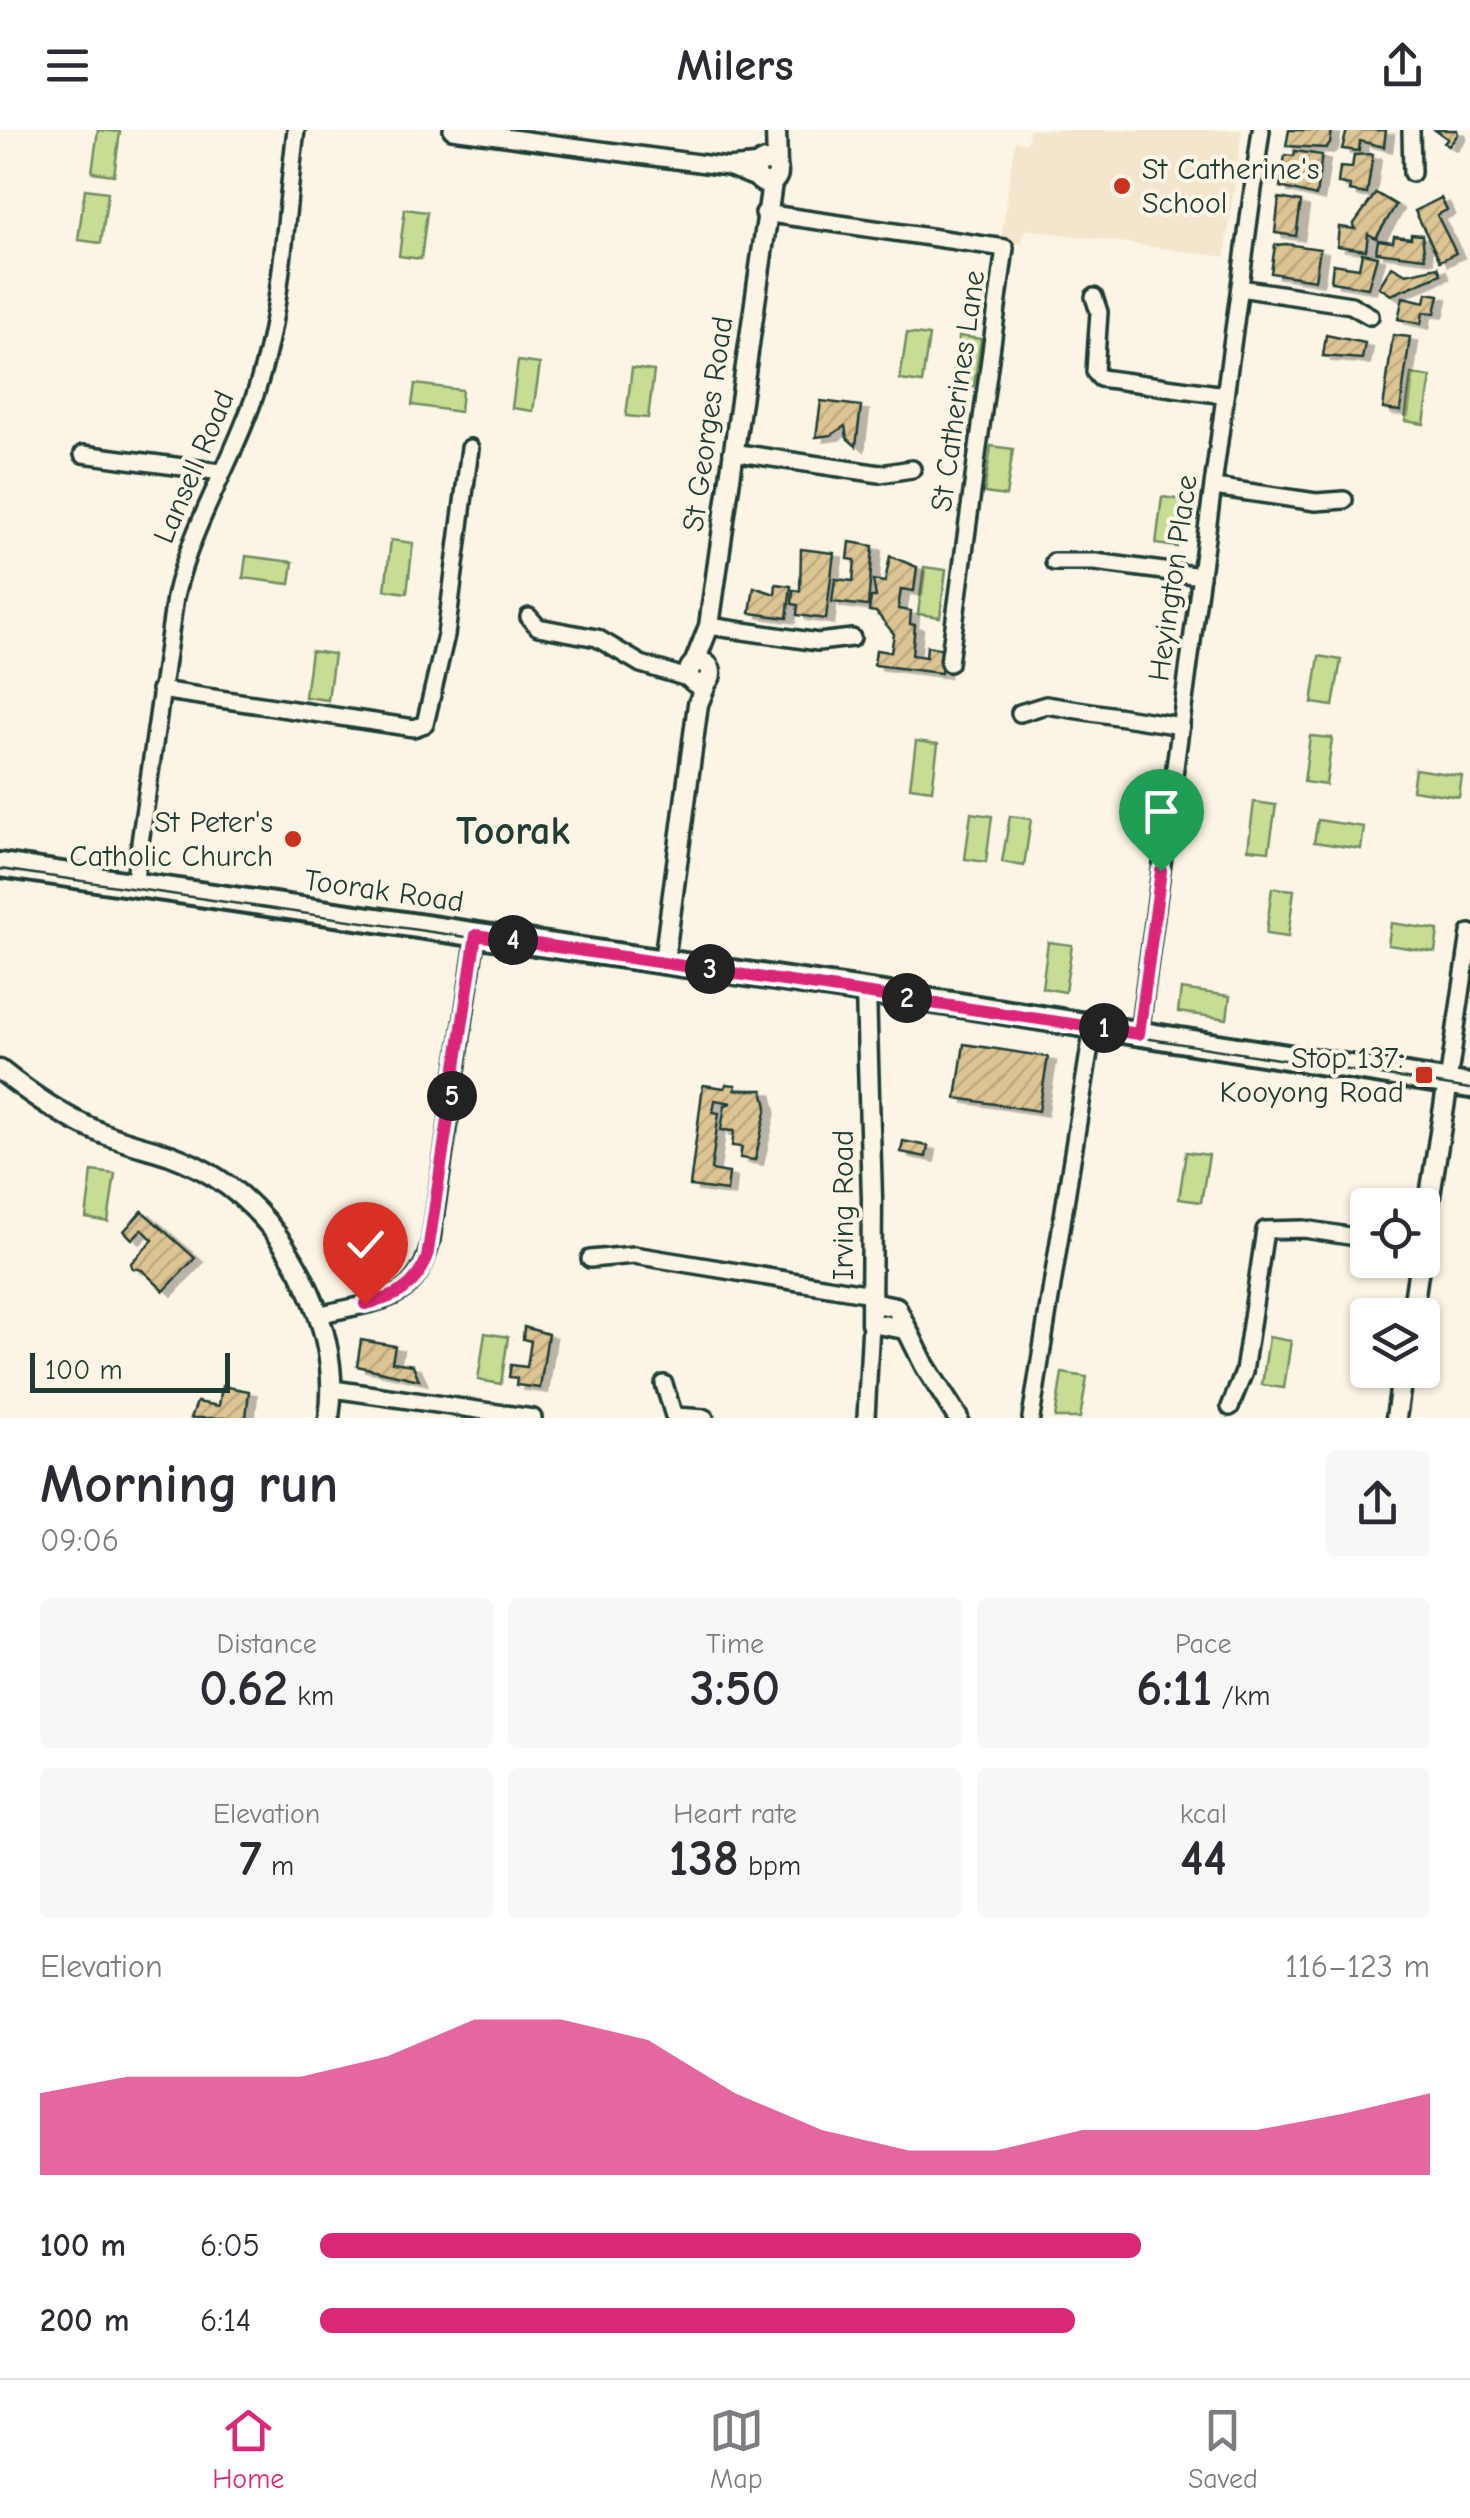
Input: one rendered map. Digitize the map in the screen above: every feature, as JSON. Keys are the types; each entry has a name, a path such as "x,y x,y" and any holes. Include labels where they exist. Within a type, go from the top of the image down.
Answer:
{"main road":[{"name":"Toorak Road","path":"0,865 1093,1026 1459,1084"}],"street":[{"name":"Lansell Road","path":"134,884 160,690 185,553 258,388 269,340 296,130"},
{"path":"452,130 510,134 765,172"},
{"name":"Heyington Place","path":"1139,1034 1261,130"},
{"path":"1411,130 1412,172"},
{"name":"St Georges Road","path":"664,962 698,704 698,673 707,634 764,214 765,172 776,132"},
{"name":"St Catherines Lane","path":"764,214 1005,248 950,664"},
{"path":"1240,288 1351,305 1370,316"},
{"path":"1094,297 1099,312 1092,378 1226,396"},
{"path":"160,690 414,728 425,724 446,636 470,448"},
{"path":"732,452 880,474 912,469"},
{"path":"83,454 221,472"},
{"path":"1214,487 1316,502 1344,500"},
{"path":"1054,562 1094,562 1201,576"},
{"path":"529,617 538,627 597,638 641,664 698,673"},
{"path":"707,634 818,642 852,638"},
{"path":"1020,713 1046,705 1181,726"},
{"path":"1435,1188 1459,1084 1470,933"},
{"path":"319,1315 386,1300 412,1285 421,1272 430,1240 476,935"},
{"name":"Irving Road","path":"866,992 871,1298 866,1418"},
{"path":"1031,1418 1093,1026"},
{"path":"0,1070 67,1116 190,1163 249,1202 287,1249 319,1315 333,1389 329,1418"},
{"path":"1230,1407 1244,1372 1262,1233 1290,1228 1350,1236"},
{"path":"590,1259 634,1255 871,1298 896,1308 958,1418"},
{"path":"871,1323 905,1329"},
{"path":"664,1384 673,1417 705,1418"},
{"path":"1396,1418 1400,1388"},
{"path":"333,1389 533,1418"}],"shaded area":[{"name":"St Catherine's School","path":"1029,130 1242,130 1225,257 1025,229 1022,244 1001,240 1015,141 1027,143"}],"green space":[{"path":"98,130 120,132 114,175 92,172"},
{"path":"85,189 108,192 101,243 78,240"},
{"path":"405,209 427,212 421,259 399,256"},
{"path":"907,333 929,336 922,383 900,380"},
{"path":"959,336 981,339 974,386 952,383"},
{"path":"518,361 540,364 533,411 512,408"},
{"path":"632,368 654,371 648,418 626,416"},
{"path":"1411,374 1431,377 1424,424 1405,421"},
{"path":"415,384 462,390 460,412 412,405"},
{"path":"991,446 1013,449 1006,496 984,493"},
{"path":"1162,497 1184,500 1177,547 1156,544"},
{"path":"391,540 413,543 407,593 385,590"},
{"path":"246,556 293,562 290,584 243,578"},
{"path":"924,567 946,570 940,617 918,614"},
{"path":"311,651 334,654 328,700 305,697"},
{"path":"1319,656 1341,660 1333,706 1312,703"},
{"path":"1310,736 1332,738 1326,785 1304,782"},
{"path":"916,741 938,744 932,790 910,787"},
{"path":"1415,769 1462,776 1459,797 1412,790"},
{"path":"1254,802 1276,805 1269,851 1248,849"},
{"path":"971,813 992,816 986,862 965,859"},
{"path":"1010,816 1031,819 1024,866 1002,862"},
{"path":"1318,820 1364,827 1361,849 1314,842"},
{"path":"1272,888 1294,890 1288,937 1266,934"},
{"path":"1391,923 1438,930 1435,952 1388,945"},
{"path":"1048,942 1072,945 1065,992 1042,988"},
{"path":"1181,989 1230,996 1227,1019 1178,1012"},
{"path":"1186,1152 1209,1155 1201,1202 1179,1199"},
{"path":"92,1171 115,1174 108,1222 86,1218"},
{"path":"485,1333 508,1337 501,1384 478,1380"},
{"path":"1269,1337 1291,1341 1284,1388 1262,1385"},
{"path":"1062,1373 1087,1377 1080,1418 1055,1418"}],"building":[{"path":"1289,130 1332,130 1330,144 1326,148 1286,146"},
{"path":"1347,130 1386,130 1384,147 1360,141 1359,151 1342,149"},
{"path":"1435,130 1457,130 1458,134 1449,146 1444,143 1448,139"},
{"path":"1295,151 1322,155 1316,196 1280,187 1285,155 1294,156"},
{"path":"1373,154 1367,194 1349,191 1350,185 1338,183 1340,167 1352,168 1354,155"},
{"path":"1376,193 1396,205 1376,238 1368,234 1366,250 1337,246 1339,227 1355,229 1353,225"},
{"path":"1279,198 1301,202 1296,236 1275,233"},
{"path":"1441,198 1447,210 1437,215 1456,253 1440,261 1415,211"},
{"path":"1411,234 1422,235 1425,258 1376,252 1378,240 1393,242 1394,236 1411,238"},
{"path":"1275,245 1320,249 1315,280 1271,273"},
{"path":"1362,253 1377,256 1368,288 1331,282 1333,264 1359,268"},
{"path":"1392,266 1406,274 1438,267 1441,274 1391,295 1379,287"},
{"path":"1427,293 1439,295 1435,313 1423,312 1421,324 1398,319 1403,297 1425,302"},
{"path":"1326,335 1365,343 1362,359 1323,356"},
{"path":"1393,335 1410,337 1400,411 1383,409"},
{"path":"821,401 861,406 856,446 847,438 845,426 831,435 816,437"},
{"path":"850,542 873,546 868,606 832,602 835,579 853,581 855,560 848,559"},
{"path":"801,549 834,553 826,619 797,615 798,605 792,604 793,590 800,591"},
{"path":"890,556 917,567 914,591 901,589 898,609 911,611 910,624 915,625 912,655 926,657 927,646 944,649 941,673 874,665 876,650 891,652 894,634 876,612 869,611 871,597 876,597 873,580 885,582"},
{"path":"776,584 791,586 787,618 750,613 754,587 775,594"},
{"path":"964,1044 1048,1057 1039,1111 956,1098"},
{"path":"726,1084 736,1085 735,1090 763,1090 767,1107 755,1160 740,1158 742,1147 732,1146 734,1131 721,1130 725,1105 732,1103 715,1100 713,1112 719,1113 711,1170 729,1173 727,1191 690,1186 703,1085 725,1088"},
{"path":"903,1141 928,1146 926,1157 901,1152"},
{"path":"142,1211 195,1258 164,1291 142,1270 132,1268 131,1263 153,1240 142,1229 132,1239 124,1231"},
{"path":"524,1327 548,1334 540,1388 516,1385 517,1378 509,1377 511,1365 527,1367 531,1341 523,1339"},
{"path":"361,1340 395,1346 392,1362 413,1365 419,1380 357,1366"},
{"path":"222,1386 249,1391 246,1418 191,1418 197,1402 219,1406"}],"tram line":[{"path":"0,869 959,1009 1470,1089"}],"place":[{"name":"St Catherine's School","path":"1122,186"},
{"name":"St Peter's Catholic Church","path":"293,839"},
{"name":"Stop 137: Kooyong Road","path":"1424,1075"}],"district":[{"name":"Toorak","path":"513,831"}],"route":[{"path":"365,1304 386,1300 412,1285 427,1258 476,935 1139,1034 1161,871"}]}
